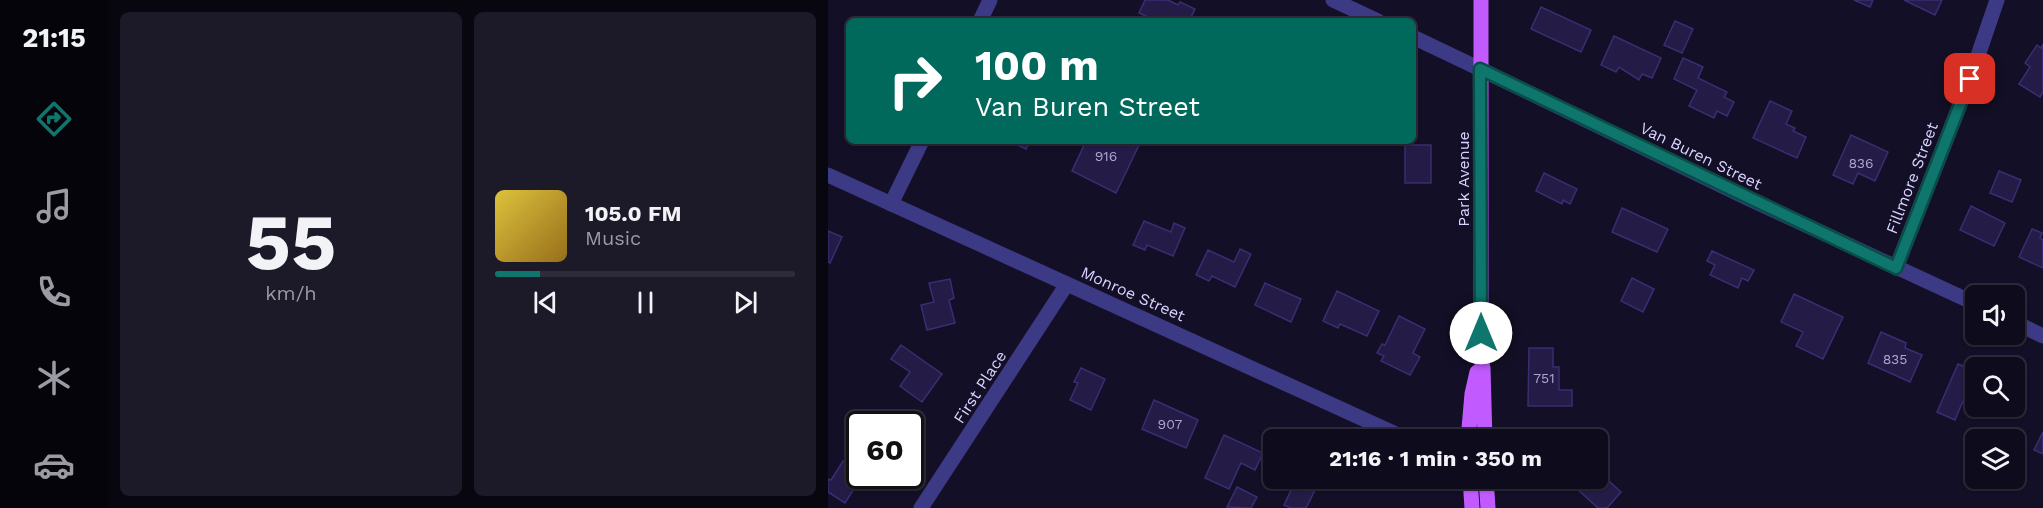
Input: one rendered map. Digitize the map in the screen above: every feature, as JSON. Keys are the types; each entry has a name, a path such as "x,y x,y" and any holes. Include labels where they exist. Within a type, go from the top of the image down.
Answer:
{"main road":[{"name":"Park Avenue","path":"1481,0 1481,357 1485,429"},
{"name":"Park Avenue","path":"1469,429 1472,394 1481,357"},
{"path":"1471,489 1472,508"},
{"path":"1487,489 1488,508"}],"street":[{"path":"981,18 990,0"},
{"path":"1333,0 1372,18"},
{"name":"Fillmore Street","path":"1896,268 1970,79 1997,0"},
{"name":"Van Buren Street","path":"1416,38 1965,299"},
{"path":"891,204 921,144"},
{"name":"Monroe Street","path":"828,175 1385,429"},
{"name":"First Place","path":"921,508 1067,284"},
{"path":"2025,327 2043,336"}],"building":[{"path":"1145,0 1168,0 1178,5 1180,2 1195,9 1190,18 1150,18 1139,13"},
{"path":"1854,0 1873,0 1870,7"},
{"path":"1904,0 1942,0 1935,15"},
{"path":"1541,7 1591,30 1581,52 1531,29"},
{"path":"1675,21 1693,29 1682,53 1664,45"},
{"path":"1614,36 1661,58 1652,78 1642,74 1639,80 1619,67 1616,72 1601,65"},
{"path":"2043,44 2043,92 2040,97 2019,84 2030,67 2025,63 2037,45 2041,48"},
{"path":"1683,58 1703,67 1698,78 1727,92 1724,97 1734,102 1727,116 1717,111 1714,118 1689,106 1697,90 1674,79"},
{"path":"1770,101 1792,111 1786,124 1795,128 1793,131 1806,137 1797,158 1753,138"},
{"path":"1851,135 1888,152 1875,181 1858,173 1853,184 1833,175"},
{"path":"1015,144 1028,144 1026,149"},
{"path":"1085,144 1140,144 1116,193 1072,171"},
{"path":"1405,145 1431,145 1431,183 1405,183"},
{"path":"1999,171 2021,180 2012,202 1990,193"},
{"path":"1544,173 1577,189 1570,204 1563,200 1562,204 1536,191"},
{"path":"1971,206 2005,223 1994,246 1960,230"},
{"path":"1622,208 1668,229 1657,252 1612,232"},
{"path":"1144,221 1171,232 1174,223 1185,228 1173,256 1147,245 1145,250 1133,245"},
{"path":"2032,229 2042,233 2040,238 2043,240 2043,268 2019,257"},
{"path":"828,231 842,237 830,263 828,262"},
{"path":"1240,249 1251,254 1235,287 1212,276 1209,281 1196,275 1208,250 1234,262"},
{"path":"1712,251 1754,270 1748,281 1742,278 1738,288 1710,275 1715,265 1707,261"},
{"path":"1632,278 1654,289 1643,312 1621,301"},
{"path":"950,279 954,298 949,300 955,323 927,330 921,305 934,302 929,283"},
{"path":"1265,283 1301,299 1291,322 1255,305"},
{"path":"1337,291 1379,311 1367,336 1340,324 1338,328 1323,321"},
{"path":"1794,294 1843,317 1823,359 1796,346 1803,332 1781,322"},
{"path":"1399,316 1425,329 1413,353 1420,357 1410,375 1381,361 1384,356 1377,353 1382,344 1385,345"},
{"path":"1881,332 1906,343 1905,348 1922,355 1910,382 1868,363"},
{"path":"901,345 942,374 922,402 900,386 910,372 891,359"},
{"path":"1529,348 1553,348 1553,367 1559,367 1559,390 1572,390 1572,406 1528,406"},
{"path":"1958,364 1965,367 1965,396 1955,420 1937,412"},
{"path":"1081,368 1105,379 1091,410 1070,400 1078,383 1074,382"},
{"path":"1154,400 1198,420 1186,448 1142,429"},
{"path":"2043,432 2043,454 2034,450"},
{"path":"1224,435 1263,453 1255,470 1241,463 1229,489 1205,478"},
{"path":"843,461 846,463 846,489 854,489 845,503 828,492 828,479 831,480"},
{"path":"1608,480 1621,492 1607,508 1598,508 1577,489 1608,489"},
{"path":"1237,487 1257,497 1251,508 1227,507"},
{"path":"1292,489 1316,489 1306,508 1291,508 1284,505"}],"route":[{"path":"1481,333 1480,69 1896,268 1970,79"}]}
